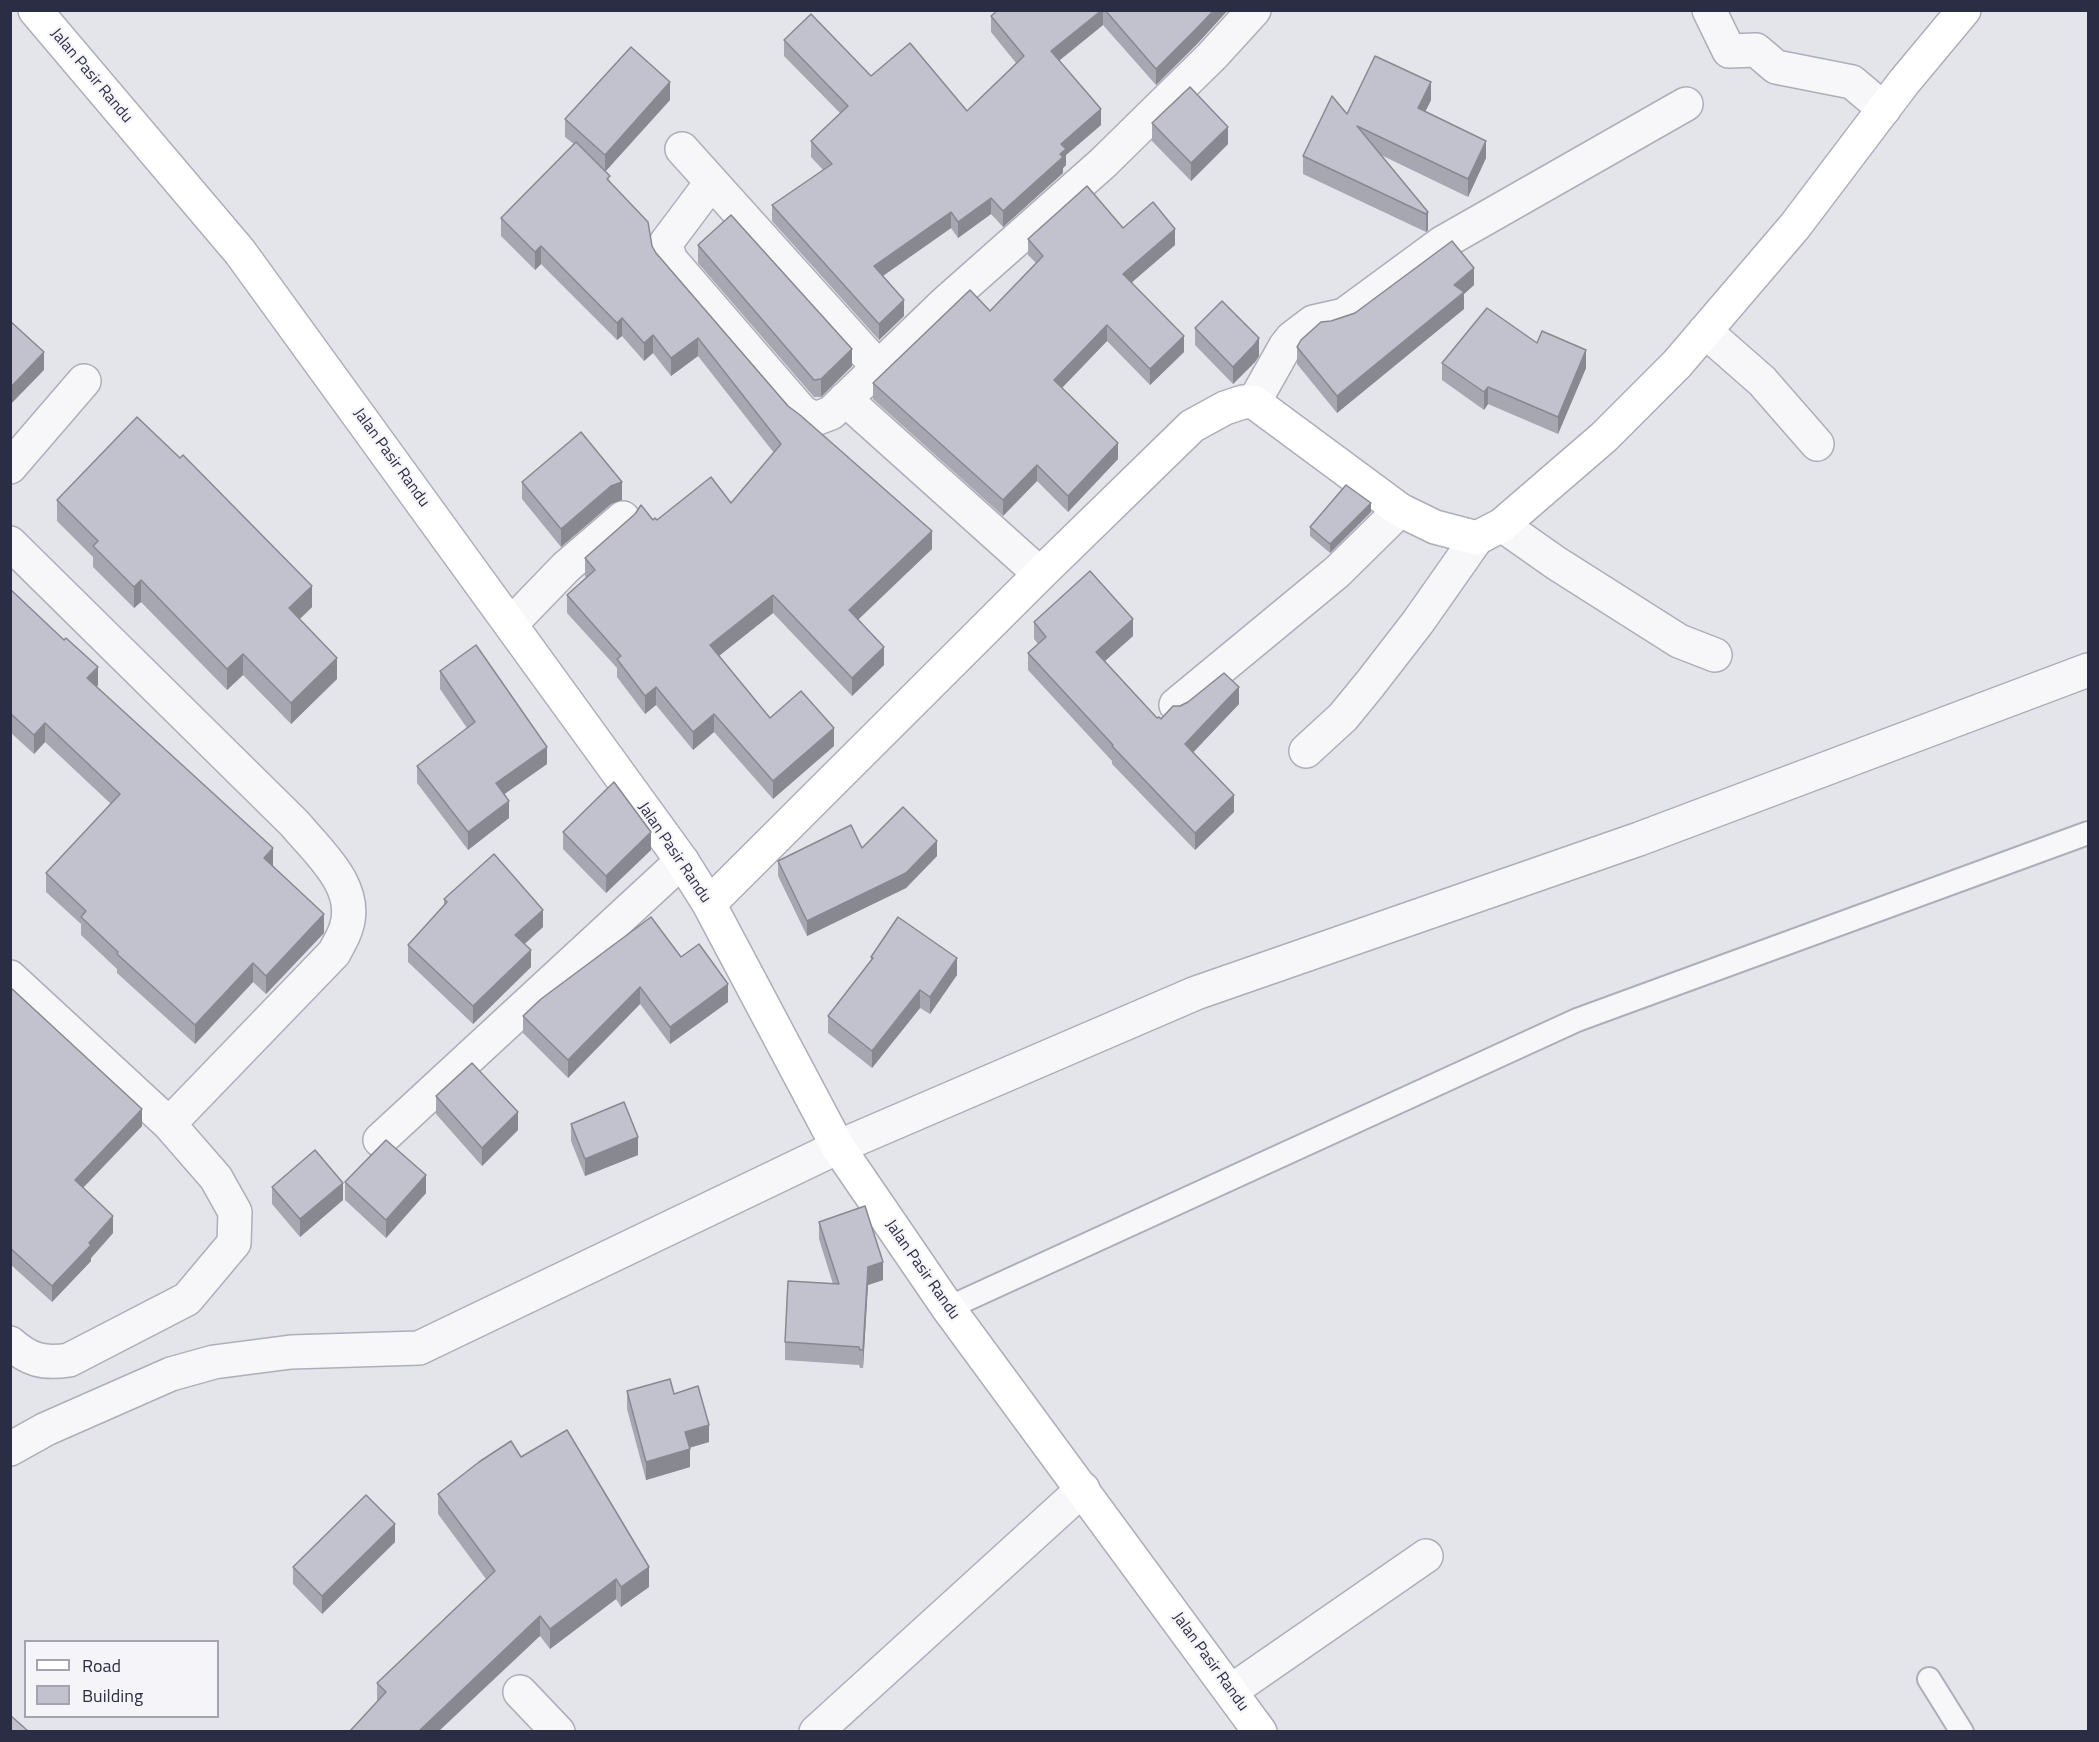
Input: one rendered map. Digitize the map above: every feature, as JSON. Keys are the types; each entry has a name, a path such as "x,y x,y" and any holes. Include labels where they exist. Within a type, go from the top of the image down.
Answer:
{"main road":[{"name":"Jalan Pasir Randu","path":"35,10 240,252 682,861 710,904 838,1147 948,1308 1260,1731"},
{"path":"710,904 1040,574 1192,426 1225,408 1243,402 1254,402 1400,510 1435,527 1489,532 1604,437 1677,364 1795,226 1904,82 1964,10"}],"street":[{"path":"711,183 666,243 670,259 802,412 815,419 831,413 945,303 1103,163 1212,56 1254,10"},
{"path":"1709,10 1729,51 1756,50 1776,67 1852,82 1884,109"},
{"path":"1254,402 1285,347 1292,338 1313,322 1344,315 1442,243 1686,104"},
{"path":"682,150 878,367"},
{"path":"1705,331 1762,381 1817,444"},
{"path":"10,467 84,381"},
{"path":"845,399 1040,574"},
{"path":"1176,705 1337,572 1400,510"},
{"path":"511,624 566,567 623,518"},
{"path":"1306,751 1343,717 1489,532 1556,564 1679,641 1714,656"},
{"path":"10,543 295,824 335,871 348,898 347,926 334,953 169,1124"},
{"path":"10,1449 46,1429 192,1367 291,1352 419,1348 838,1147 1196,993 1639,839 2088,670"},
{"path":"380,1140 682,861"},
{"path":"10,977 169,1124 216,1178 235,1212 234,1243 187,1299 69,1360 50,1363 15,1353"},
{"path":"816,1731 1083,1489"},
{"path":"1232,1692 1426,1556"},
{"path":"520,1692 558,1731"}],"lane":[{"path":"948,1308 1577,1020 2088,832"},
{"path":"1929,1679 1962,1731"}],"building":[{"path":"998,10 1102,10 1051,51 1101,109 1061,144 1066,149 1060,154 1063,157 1003,211 991,198 958,222 951,212 874,266 904,300 879,324 772,205 832,164 811,141 848,106 784,40 811,14 871,76 910,43 967,111 1024,56 991,16"},
{"path":"1105,10 1214,10 1156,69"},
{"path":"631,47 670,82 605,155 565,119"},
{"path":"1375,56 1431,82 1418,108 1486,141 1468,179 1357,126 1428,212 1426,214 1303,156 1332,96 1347,114"},
{"path":"1190,87 1228,127 1191,163 1152,123"},
{"path":"576,142 610,176 607,179 648,222 652,246 656,253 788,406 932,531 849,610 884,647 852,678 773,595 710,645 770,718 801,691 834,728 773,781 714,714 693,732 656,687 645,696 617,659 621,656 567,595 595,570 585,558 635,514 641,505 653,520 655,518 657,520 711,477 731,503 781,444 698,338 671,358 653,335 644,343 622,318 617,323 541,246 535,252 501,218"},
{"path":"1087,186 1123,228 1153,202 1175,229 1123,274 1184,336 1150,369 1107,325 1054,380 1118,443 1068,496 1037,465 1003,500 873,383 970,290 990,311 1043,256 1028,239"},
{"path":"731,215 852,349 821,379 814,380 698,245"},
{"path":"1452,241 1474,268 1454,285 1464,292 1337,396 1297,347 1301,340 1321,322 1355,313"},
{"path":"1222,301 1259,338 1233,367 1195,328"},
{"path":"1487,308 1537,343 1542,331 1586,350 1558,417 1488,387 1484,392 1442,363"},
{"path":"10,321 44,352 10,388"},
{"path":"137,417 180,458 183,455 312,586 289,608 337,658 291,703 243,654 227,669 141,580 134,587 93,546 98,541 57,500"},
{"path":"581,432 622,482 611,486 561,529 522,482"},
{"path":"1346,485 1371,503 1330,544 1310,527"},
{"path":"1090,571 1133,619 1096,652 1157,718 1161,719 1173,706 1180,706 1188,702 1224,673 1239,687 1185,744 1234,795 1195,833 1028,653 1046,637 1034,622"},
{"path":"10,589 64,640 66,638 98,667 87,678 273,848 264,858 324,914 266,976 253,963 195,1025 117,954 118,952 81,917 86,911 46,873 120,794 45,723 34,735 10,713"},
{"path":"476,645 547,747 496,783 509,801 468,832 417,766 475,722 440,671"},
{"path":"614,782 651,832 606,876 563,832"},
{"path":"903,807 937,841 906,873 807,921 778,861 851,825 862,848"},
{"path":"494,854 543,910 515,935 531,950 473,1006 408,945 447,902 444,899"},
{"path":"651,917 681,957 699,944 728,984 670,1027 640,987 568,1060 523,1016 541,999"},
{"path":"898,917 957,958 930,997 920,990 872,1051 828,1016 873,958 871,957"},
{"path":"10,987 142,1109 75,1180 113,1216 89,1243 91,1245 52,1286 10,1248"},
{"path":"472,1063 518,1112 482,1148 436,1096"},
{"path":"624,1102 638,1137 585,1159 571,1124"},
{"path":"386,1140 426,1175 386,1220 345,1182"},
{"path":"315,1150 343,1183 300,1219 272,1187"},
{"path":"865,1206 883,1262 868,1267 863,1350 859,1347 785,1342 788,1281 839,1284 819,1222"},
{"path":"670,1379 674,1394 698,1386 709,1425 685,1432 690,1449 646,1462 627,1391"},
{"path":"567,1430 649,1567 621,1587 616,1579 550,1629 540,1616 419,1731 350,1731 386,1692 377,1683 495,1571 438,1494 479,1462 511,1441 521,1457"},
{"path":"366,1495 395,1524 322,1596 293,1567"},
{"path":"10,1715 28,1731 10,1731"}]}
